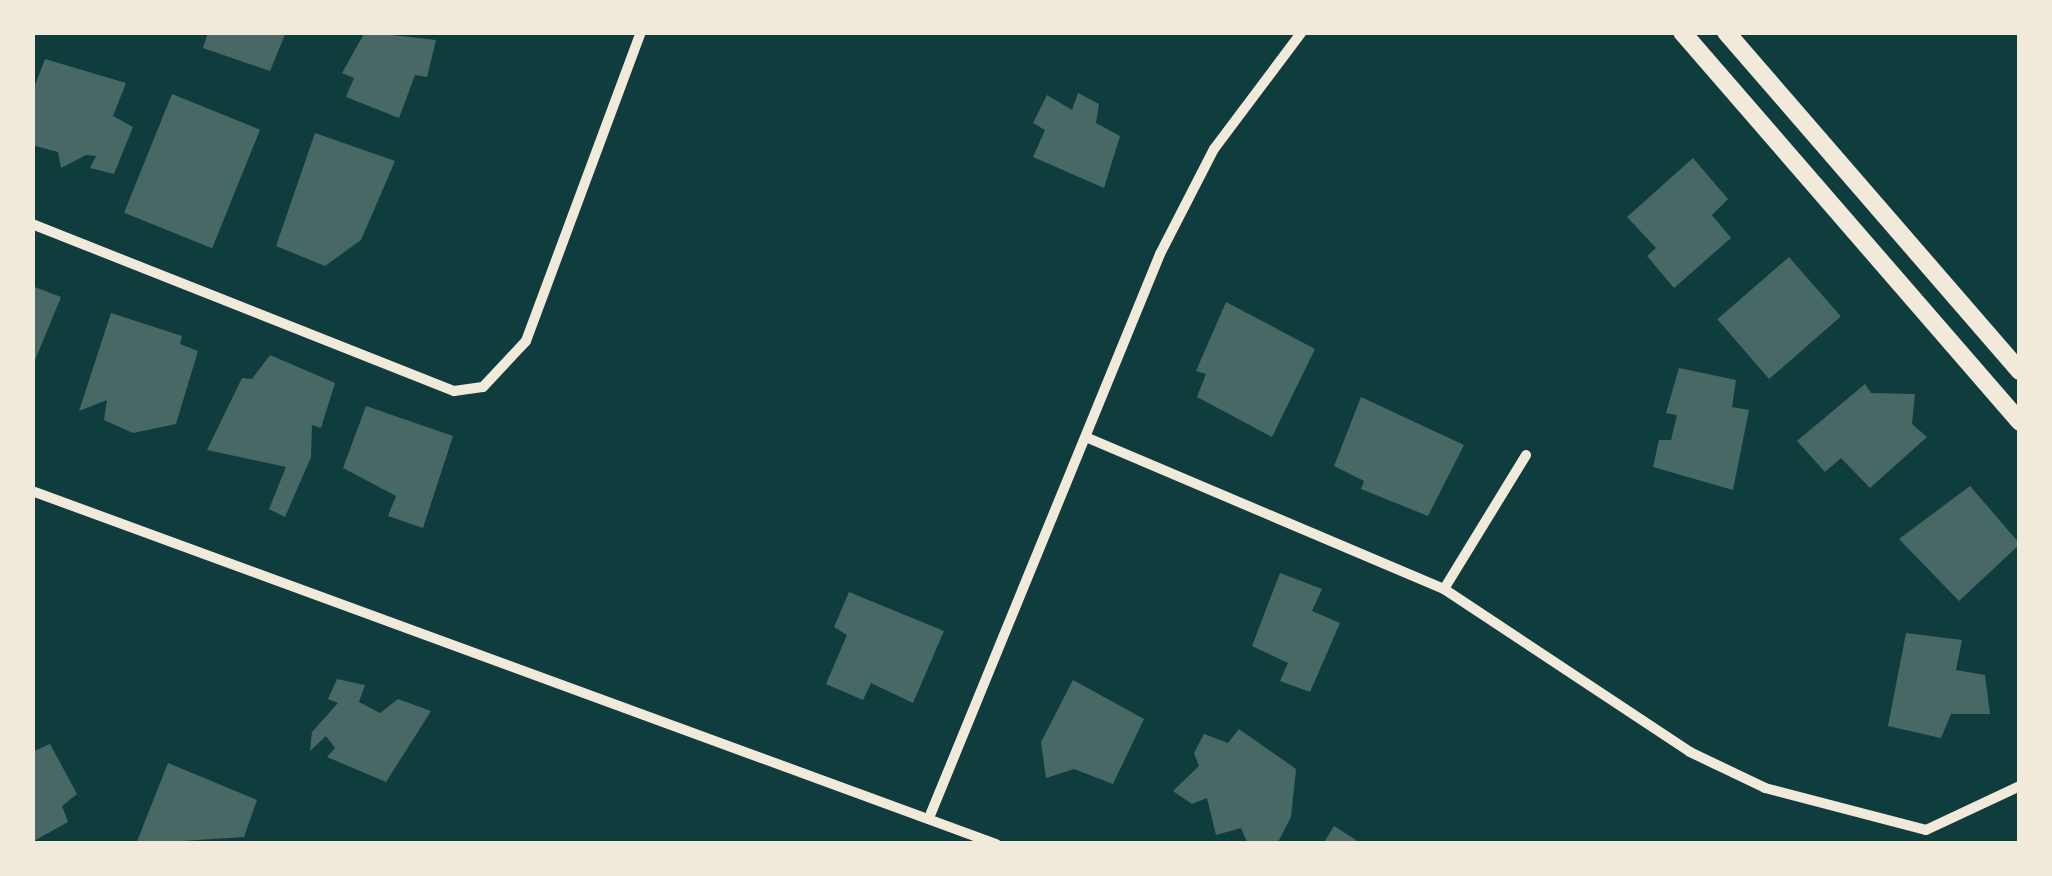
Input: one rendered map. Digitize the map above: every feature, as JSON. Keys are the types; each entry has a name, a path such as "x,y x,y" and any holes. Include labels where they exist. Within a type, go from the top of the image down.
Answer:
{"street":[{"path":"32,224 454,391 483,387 526,341 640,32"},
{"path":"931,812 1214,148 1302,32"},
{"path":"1682,32 2020,422"},
{"path":"1726,32 2020,371"},
{"path":"1088,438 1444,588 1690,752 1765,788 1926,830 2020,786"},
{"path":"1444,588 1526,455"},
{"path":"32,491 931,812 996,844"},
{"path":"1926,830 1932,844"}],"building":[{"path":"208,32 286,32 270,71 203,48"},
{"path":"365,32 436,40 427,77 415,75 399,118 346,97 354,78 342,73"},
{"path":"45,59 126,83 113,116 133,127 114,174 90,168 96,156 86,155 61,168 58,152 32,145 32,93"},
{"path":"1078,93 1099,104 1096,123 1120,136 1104,188 1033,157 1045,130 1033,123 1047,95 1072,110"},
{"path":"172,94 260,130 212,248 124,213"},
{"path":"315,133 395,161 361,240 325,266 276,246"},
{"path":"1693,158 1728,199 1712,215 1731,238 1674,288 1647,256 1656,248 1627,217"},
{"path":"1789,257 1841,317 1769,379 1717,319"},
{"path":"32,286 61,297 33,365 32,365"},
{"path":"1226,302 1315,349 1272,437 1197,397 1206,374 1196,371"},
{"path":"111,313 182,336 180,344 198,351 176,424 133,433 104,420 107,400 79,411"},
{"path":"270,355 335,383 321,428 312,425 311,457 285,517 269,509 286,467 207,450 242,378 252,379"},
{"path":"1679,368 1736,380 1732,407 1749,410 1733,490 1653,467 1659,440 1671,440 1677,415 1666,413"},
{"path":"1865,384 1871,393 1915,394 1912,424 1927,437 1870,488 1841,458 1825,472 1797,441"},
{"path":"1361,397 1464,445 1428,516 1361,489 1364,481 1334,466"},
{"path":"366,406 453,436 423,528 388,516 396,496 343,468"},
{"path":"1970,486 2020,544 1959,601 1899,539"},
{"path":"1280,573 1322,589 1312,611 1340,623 1310,692 1280,681 1288,663 1252,646"},
{"path":"849,592 944,631 913,703 871,683 863,700 826,684 847,635 834,627"},
{"path":"1906,633 1962,640 1956,670 1985,675 1990,714 1951,714 1941,738 1888,726"},
{"path":"337,679 365,685 359,702 380,713 398,699 431,711 386,782 327,757 335,748 326,736 310,751 312,732 338,703 328,699"},
{"path":"1073,680 1144,719 1113,784 1074,769 1046,778 1041,742"},
{"path":"1239,729 1296,769 1291,817 1277,844 1248,844 1241,828 1216,835 1207,798 1192,804 1173,791 1199,766 1194,753 1204,734 1228,743"},
{"path":"50,744 77,794 62,806 68,822 32,842 32,752"},
{"path":"168,763 257,800 244,837 136,844"},
{"path":"1334,826 1362,844 1323,844"}]}
